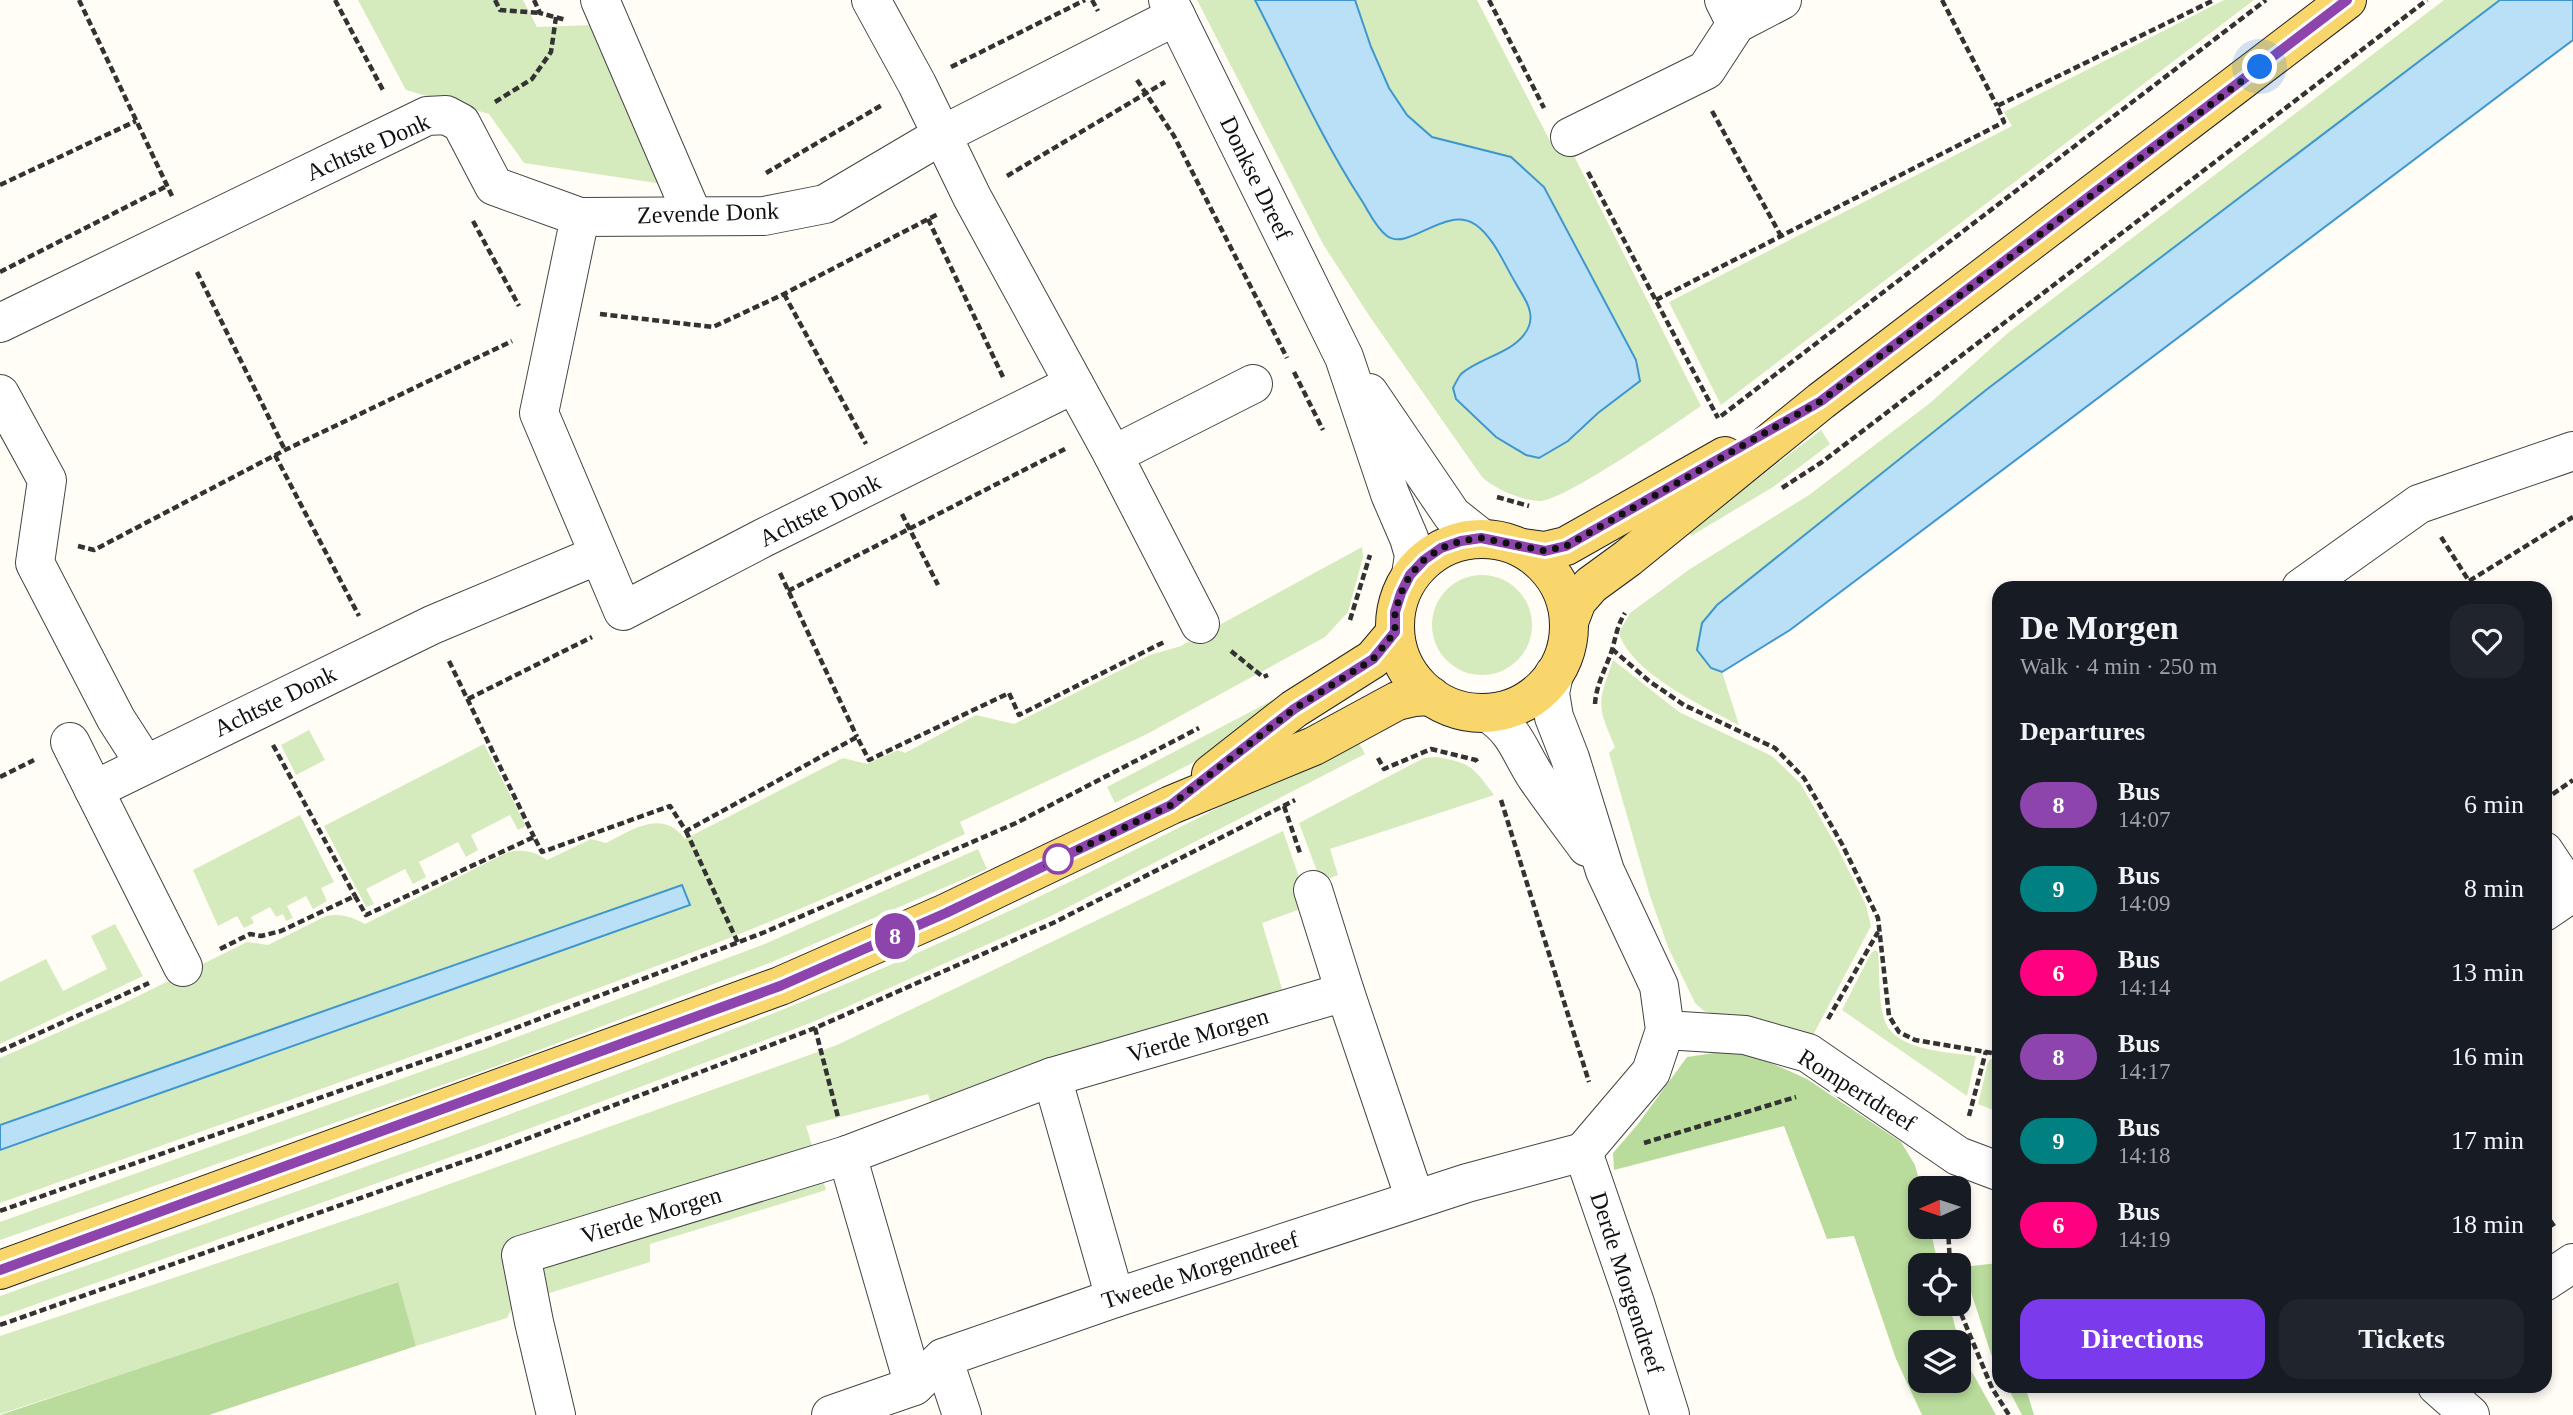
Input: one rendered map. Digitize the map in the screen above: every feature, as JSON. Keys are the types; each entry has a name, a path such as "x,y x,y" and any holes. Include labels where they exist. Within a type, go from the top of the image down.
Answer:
{"main road":[{"path":"1821,401 1566,546 1545,551 1481,538 1441,548 1424,560 1410,575 1395,612 1398,651 1406,668 1431,696 1458,709 1488,713 1508,709 1525,701 1541,689 1554,674 1566,649 1569,622 1577,601 1591,584 1628,558 1821,401 2347,0"},
{"path":"1523,548 1546,567 1563,592 1569,622"},
{"path":"1171,805 1294,709 1373,659 1395,632"},
{"path":"0,1270 780,986 946,913 1171,805 1314,746 1397,701 1431,696"}],"street":[{"path":"600,0 693,216"},
{"path":"871,0 972,197 1106,443 1200,624"},
{"path":"1570,137 1706,70 1730,12 1782,0"},
{"name":"Zevende Donk","path":"580,217 764,216 825,204 942,135 1172,8"},
{"name":"Donkse Dreef","path":"1172,8 1344,357 1390,494 1409,538 1414,555 1410,575"},
{"name":"Achtste Donk","path":"0,323 427,116 446,115 461,124 494,186 580,217"},
{"path":"580,217 549,327 539,413 623,611"},
{"name":"Donkse Dreef","path":"1344,357 1452,515 1481,538"},
{"name":"Achtste Donk","path":"623,611 763,538 1074,384"},
{"path":"1106,443 1253,384"},
{"path":"0,394 47,480 35,563 116,719 145,765"},
{"path":"2311,581 2419,504 2573,451"},
{"name":"Achtste Donk","path":"94,790 432,625 598,555"},
{"path":"1554,674 1550,693 1554,717 1570,758 1605,871 1659,986 1665,1030 1651,1072 1593,1140"},
{"path":"1488,713 1503,723 1514,737 1534,774 1605,871"},
{"path":"70,742 183,967"},
{"path":"2552,863 2572,893 2552,907"},
{"path":"1312,890 1415,1199"},
{"name":"Vierde Morgen","path":"556,1415 521,1255 847,1155 1052,1077 1345,992"},
{"name":"Rompertdreef","path":"1665,1030 1745,1035 1808,1053 1958,1156 1992,1169"},
{"path":"1052,1077 1115,1298"},
{"name":"Tweede Morgendreef","path":"831,1415 914,1386 943,1358 1115,1298 1593,1140"},
{"name":"Derde Morgendreef","path":"1593,1140 1635,1303 1670,1415"},
{"path":"847,1155 914,1386"},
{"path":"2552,1277 2573,1263"},
{"path":"943,1358 962,1415"}],"path":[{"path":"79,0 167,186 184,234 285,450"},
{"path":"335,0 404,128"},
{"path":"495,0 500,10 540,13"},
{"path":"1489,0 1559,137 1570,137 1718,419"},
{"path":"1656,300 2004,122 1942,0"},
{"path":"1997,106 2214,0"},
{"path":"1708,426 2266,0"},
{"path":"1779,491 1833,454 2427,0"},
{"path":"461,124 532,79 551,52 556,17"},
{"path":"38,536 94,550 285,450 549,327 713,327 785,294 972,197 1145,92 1200,65"},
{"path":"1692,76 1781,236"},
{"path":"0,185 136,121"},
{"path":"0,272 167,186"},
{"path":"470,214 549,327"},
{"path":"928,219 1019,411"},
{"path":"785,294 938,585"},
{"path":"788,591 910,528 1106,443"},
{"path":"275,455 377,651"},
{"path":"2419,504 2469,581 2573,517"},
{"path":"763,538 870,760 1009,693 1019,715 1200,624"},
{"path":"468,699 614,626 623,611"},
{"path":"432,625 542,852 670,806 687,831 738,943"},
{"path":"1612,649 1649,681 1684,705 1775,748 1804,778 1848,855 1878,918 1889,1016 1899,1032 1915,1040 1992,1052"},
{"path":"254,711 366,915 534,837"},
{"path":"1358,722 1384,769 1431,749 1476,760 1483,770"},
{"path":"0,1211 492,1037 738,943 1016,823 1209,723"},
{"path":"687,831 857,737"},
{"path":"2552,794 2573,780"},
{"path":"1497,790 1593,1140 1645,1143 1794,1096 1807,1102"},
{"path":"1284,806 1312,890"},
{"path":"0,1051 250,934 261,936 281,930 355,896"},
{"path":"1794,1096 1808,1053 1879,931"},
{"path":"815,1028 847,1155"},
{"path":"1958,1156 1986,1051"},
{"path":"1962,1316 1992,1388"},
{"path":"1995,1393 2009,1415"}],"green space":[{"path":"358,0 523,0 537,27 592,25 663,184 524,163 489,114 406,90"},
{"path":"1197,0 1255,0 1340,167 1414,235 1435,224 1465,220 1477,226 1488,237 1529,308 1530,324 1522,338 1460,375 1453,388 1456,400 1598,413 1639,381 1511,157 1432,137 1407,115 1389,88 1355,0 1477,0 1550,141 1572,152 1701,406 1620,460 1553,498 1540,501 1525,499 1509,494 1488,482 1370,317 1323,244"},
{"path":"2224,0 2254,0 1721,405 1669,302 2012,126 2004,112"},
{"path":"2444,0 2500,0 1986,390 1711,668 1722,672 1739,725 1670,687 1638,662 1626,648 1619,633 1630,613 1690,569 1809,495 1930,403 2009,332"},
{"path":"1821,430 1830,444 1773,487 1691,536 1688,532"},
{"path":"1362,547 1363,557 1348,612 1325,637 1147,734 960,822 965,834 795,911 646,970 370,1072 0,1203 0,1058 120,1005 247,942 268,945 326,916 346,916 365,924 508,852 529,852 547,860 591,839 606,843 636,828 657,823 676,830 685,839 843,758 867,764 898,750 905,753 976,715 1014,724 1150,655 1181,646"},
{"path":"1482,575 1510,583 1524,597 1532,625 1524,653 1510,667 1482,675 1454,667 1440,653 1432,625 1440,597 1454,583"},
{"path":"1613,660 1679,712 1772,756 1800,783 1837,847 1866,905 1871,926 1812,1037 1717,1015 1704,1011 1695,1003 1668,947 1650,896 1609,753 1615,747 1601,704"},
{"path":"1292,690 1293,695 1194,762 1115,803 1107,787"},
{"path":"309,730 325,760 296,775 281,745"},
{"path":"1356,737 1365,754 1051,916 813,1022 504,1138 0,1317 0,1296 504,1116 875,972 1014,909"},
{"path":"484,744 526,826 518,830 510,815 471,835 478,850 466,857 458,842 419,862 426,877 413,884 405,869 366,889 374,904 366,907 324,826"},
{"path":"1436,757 1465,764 1481,778 1494,795 1330,849 1338,875 1321,882 1299,823 1424,758"},
{"path":"300,815 334,882 321,888 327,901 313,909 306,896 287,906 293,918 286,921 283,914 276,917 270,907 251,917 254,923 244,928 237,916 218,926 193,870"},
{"path":"1283,831 1309,906 1262,923 1286,1002 939,1127 928,1094 806,1126 826,1190 650,1244 650,1262 514,1304 507,1318 416,1346 397,1282 0,1414 0,1336 391,1205 837,1045"},
{"path":"978,849 987,869 772,962 494,1067 0,1240 0,1222 493,1046 767,943"},
{"path":"115,924 143,976 0,1044 0,982 46,959 63,991 107,969 91,936"},
{"path":"1875,950 1878,952 1882,1011 1889,1029 1898,1037 1923,1048 1976,1056 1967,1096 1842,1010"},
{"path":"1728,1051 1760,1058 1807,1079 1901,1142 1915,1165 1918,1176 1908,1176 1908,1239 1933,1239 1935,1253 1908,1253 1908,1316 1952,1316 1956,1330 1908,1330 1908,1385 1896,1359 1854,1236 1827,1239 1784,1126 1614,1170 1613,1153 1687,1057"},
{"path":"1992,1059 1992,1110 1978,1104 1988,1062"},
{"path":"1992,1264 1992,1356 1971,1292 1971,1266"},
{"path":"398,1282 416,1346 209,1415 0,1415"},
{"path":"1971,1370 1996,1415 1922,1415 1912,1393 1971,1393"},
{"path":"2011,1393 2027,1393 2034,1415 2022,1415"}],"water":[{"path":"1255,0 1355,0 1389,88 1407,115 1432,137 1511,157 1544,187 1636,360 1640,381 1598,413 1568,441 1539,458 1526,455 1496,437 1456,399 1453,388 1461,374 1508,348 1524,335 1530,320 1527,303 1493,244 1476,225 1464,220 1453,220 1406,238 1396,239 1379,229 1333,153"},
{"path":"2500,0 2573,0 2573,40 1790,630 1722,672 1711,668 1697,650 1702,623 1717,605 1986,390"},
{"path":"682,885 690,905 0,1150 0,1125"}],"bus line":[{"name":"8","path":"0,1270 780,986 946,913 1171,805 1294,709 1373,659 1395,632 1395,612 1410,575 1424,560 1441,548 1481,538 1545,551 1566,546 1821,401 2019,253 2347,0"}],"route":[{"path":"1058,859 1046,865 1171,805 1294,709 1373,659 1395,632 1395,612 1410,575 1424,560 1441,548 1481,538 1545,551 1566,546 1821,401 2019,253 2260,67"}]}
